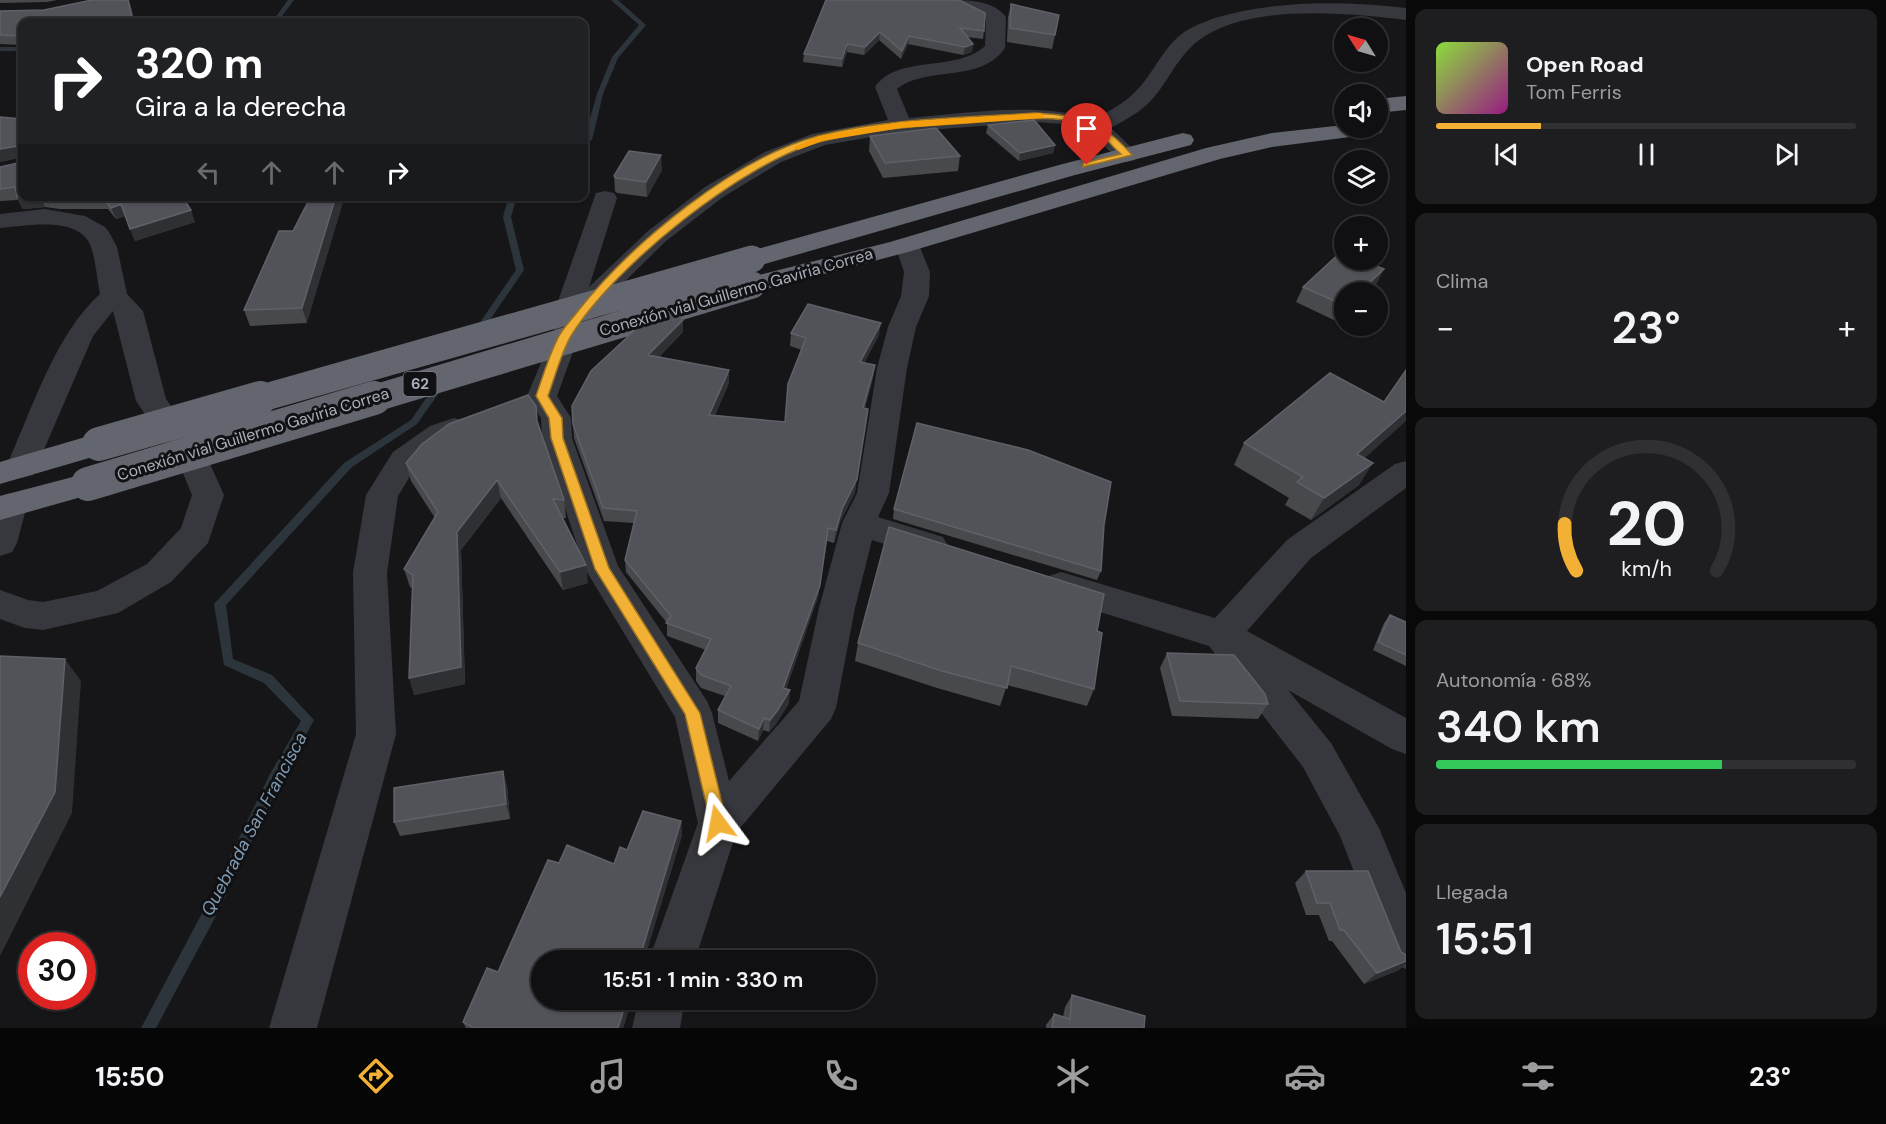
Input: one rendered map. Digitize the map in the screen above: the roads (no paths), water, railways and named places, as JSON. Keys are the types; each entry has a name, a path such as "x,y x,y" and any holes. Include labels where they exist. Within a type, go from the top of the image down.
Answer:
{"highway":[{"path":"1388,105 1406,103"},
{"name":"Conexión vial Guillermo Gaviria Correa","path":"6,506 88,484 1127,155 1234,128 1334,111"},
{"name":"Conexión vial Guillermo Gaviria Correa","path":"11,470 99,444 752,272 908,245 1214,153 1272,140 1334,133"}],"street":[{"path":"901,125 886,87 900,76 956,67 984,58 995,48 996,17 962,0"},
{"path":"1097,127 1135,104 1148,91 1162,66 1192,36 1228,18 1261,9 1299,6 1406,14"},
{"path":"293,1028 376,735 370,573 382,495 404,459 441,433 512,407 602,289 657,236 714,192 772,157 819,139 901,125 1035,116 1066,118 1097,127 1127,155"},
{"path":"512,407 604,198"},
{"path":"0,221 45,216 76,221 96,232 104,247 114,296 129,311 151,401 195,464 208,495 196,534 159,573 105,603 43,616 25,614 0,604"},
{"path":"675,950 718,823 817,708 837,608 859,523 873,493 892,368 902,327 915,296 917,272 908,245"},
{"path":"11,470 79,335 94,314 114,296"},
{"path":"512,407 556,418 557,438 602,569 693,713 718,823"},
{"path":"1222,635 1299,549 1406,472"},
{"path":"0,543 6,506"},
{"path":"859,523 961,555"},
{"path":"1029,576 1222,635 1406,737"},
{"path":"1222,635 1317,755 1358,828 1406,947"},
{"path":"656,1028 660,1010"}],"waterway":[{"path":"278,18 291,0"},
{"name":"Quebrada San Francisca","path":"588,140 600,94 615,57 643,25 614,0"},
{"path":"0,49 18,49"},
{"name":"Quebrada San Francisca","path":"478,331 520,270 507,217 512,201"},
{"name":"Quebrada San Francisca","path":"148,1028 213,907 275,778 308,720 268,679 228,662 220,604 348,465 414,422 441,383"}]}
